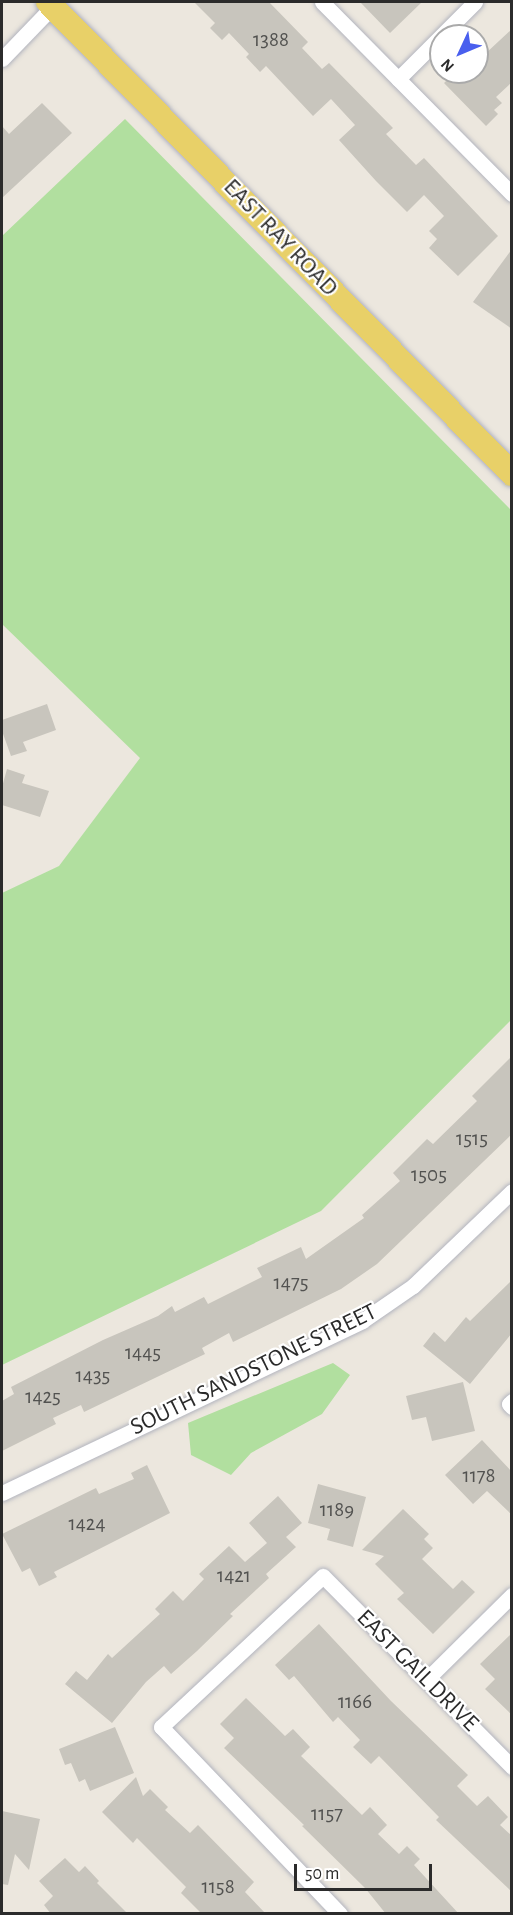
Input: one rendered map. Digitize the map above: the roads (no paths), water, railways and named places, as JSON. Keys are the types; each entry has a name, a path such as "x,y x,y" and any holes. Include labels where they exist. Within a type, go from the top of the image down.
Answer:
{"main road":[{"name":"EAST RAY ROAD","path":"50,4 512,474"}],"street":[{"path":"322,2 512,194"},
{"path":"398,79 475,2"},
{"path":"2,59 50,4"},
{"name":"SOUTH SANDSTONE STREET","path":"2,1492 362,1321 413,1286 512,1191"},
{"name":"EAST GAIL DRIVE","path":"340,1914 161,1727 323,1576 512,1767"},
{"path":"426,1680 512,1595"}]}
